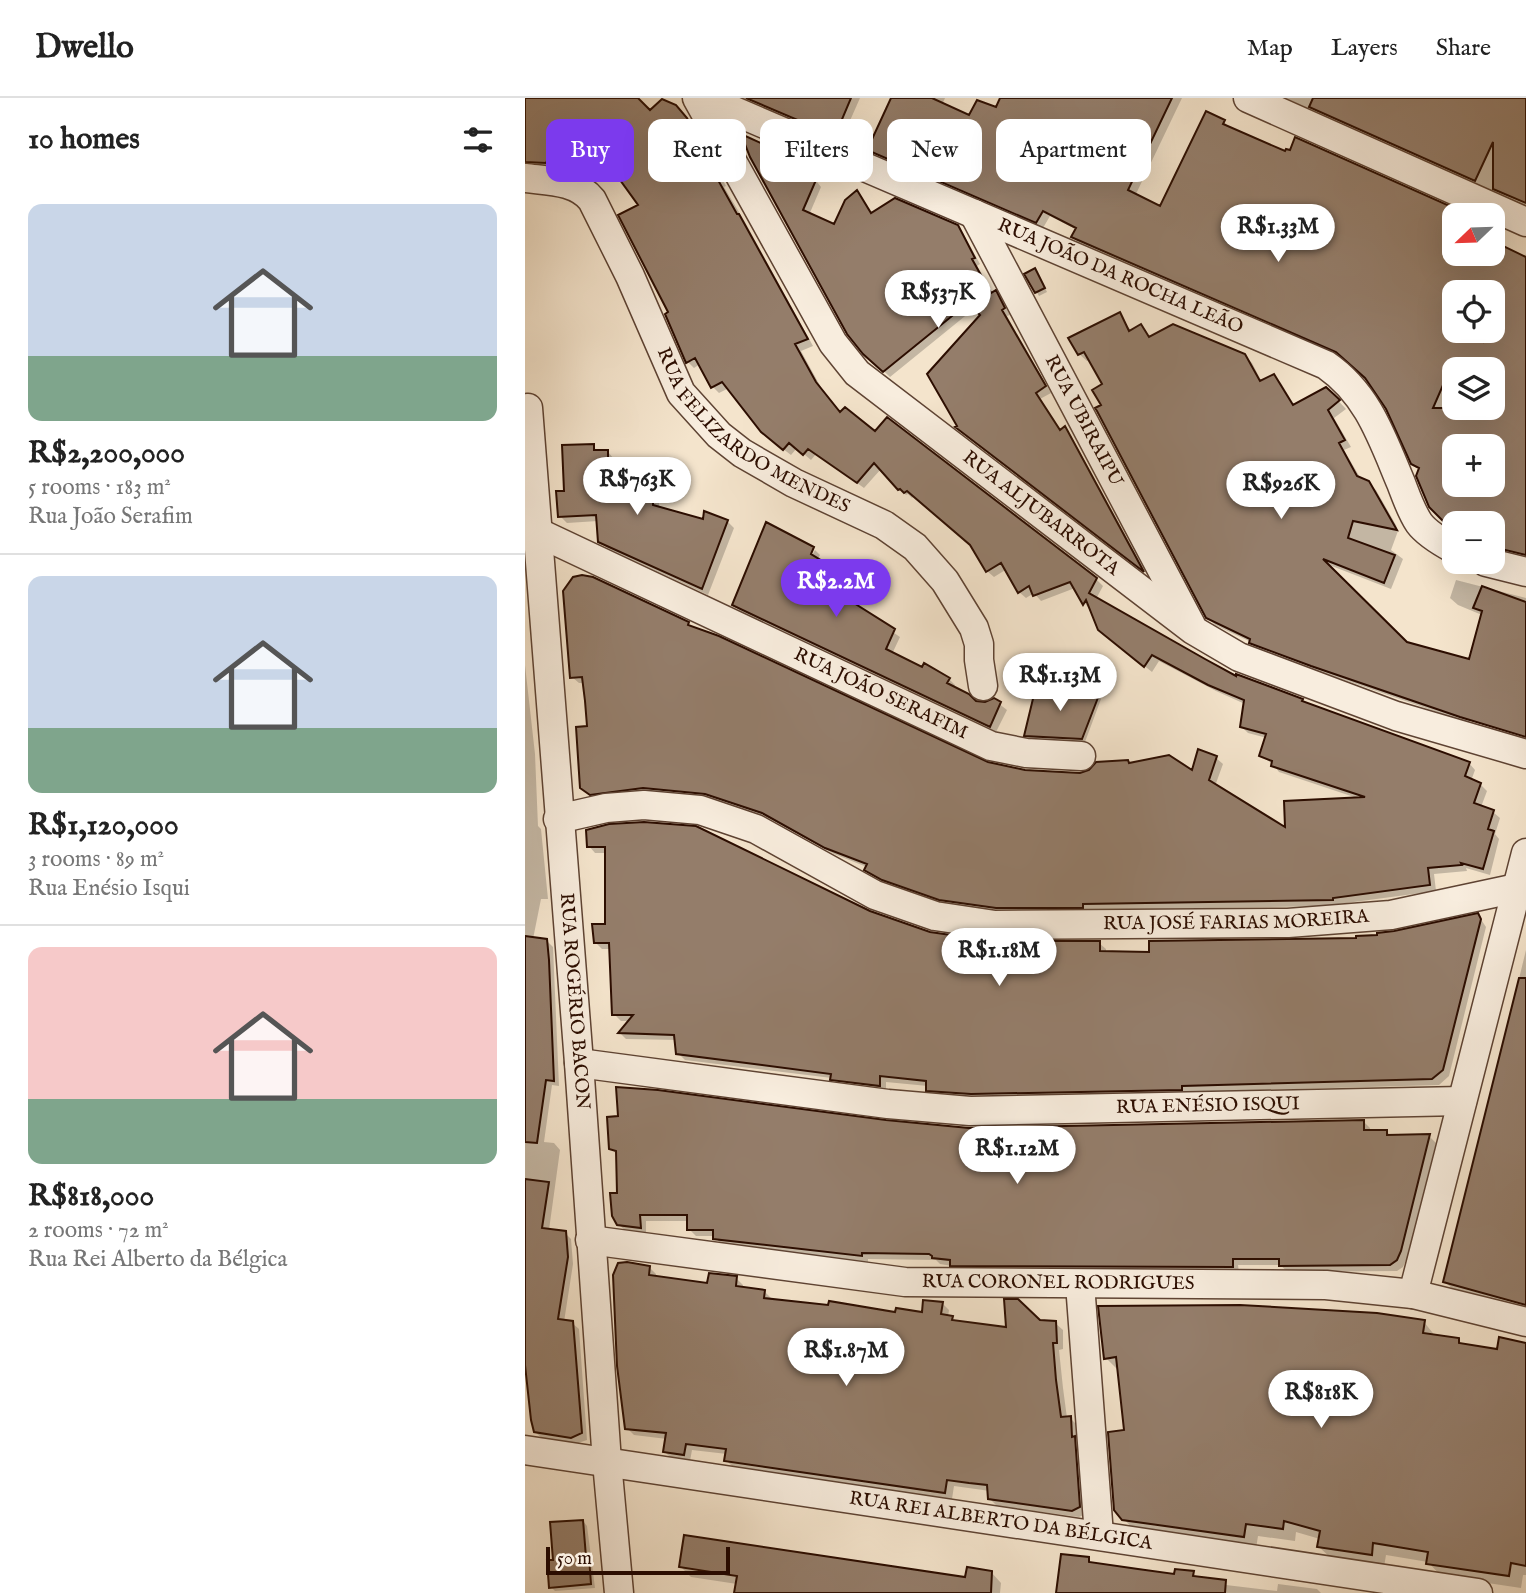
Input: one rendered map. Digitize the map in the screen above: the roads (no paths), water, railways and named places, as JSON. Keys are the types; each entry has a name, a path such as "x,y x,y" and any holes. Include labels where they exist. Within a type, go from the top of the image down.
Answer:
{"street":[{"name":"RUA ALJUBARROTA","path":"697,98 833,343 848,365 1193,630 1239,657 1396,716 1526,754"},
{"name":"RUA JOÃO DA ROCHA LEÃO","path":"704,98 1327,365 1346,378 1361,398 1420,525 1442,542"},
{"path":"1248,98 1526,222"},
{"name":"RUA FELIZARDO MENDES","path":"525,178 568,185 587,194 592,200 630,276 681,393 719,435 742,453 794,483 884,525 915,547 931,563 974,628 979,644 983,686"},
{"name":"RUA UBIRAIPU","path":"974,214 1193,630"},
{"name":"RUA ROGÉRIO BACON","path":"528,408 619,1593"},
{"name":"RUA JOÃO SERAFIM","path":"537,532 991,746 1026,753 1081,756"},
{"path":"1505,567 1526,572"},
{"name":"RUA JOSÉ FARIAS MOREIRA","path":"558,819 606,808 644,805 700,810 757,830 875,895 935,916 995,925 1288,923 1391,915 1517,888"},
{"path":"1413,1294 1526,853"},
{"name":"RUA ENÉSIO ISQUI","path":"579,1063 888,1104 970,1111 1462,1101"},
{"name":"RUA CORONEL RODRIGUES","path":"590,1240 905,1282 1326,1285 1413,1294 1526,1322"},
{"path":"1080,1284 1100,1535"},
{"name":"RUA REI ALBERTO DA BÉLGICA","path":"525,1450 1478,1593"}]}
